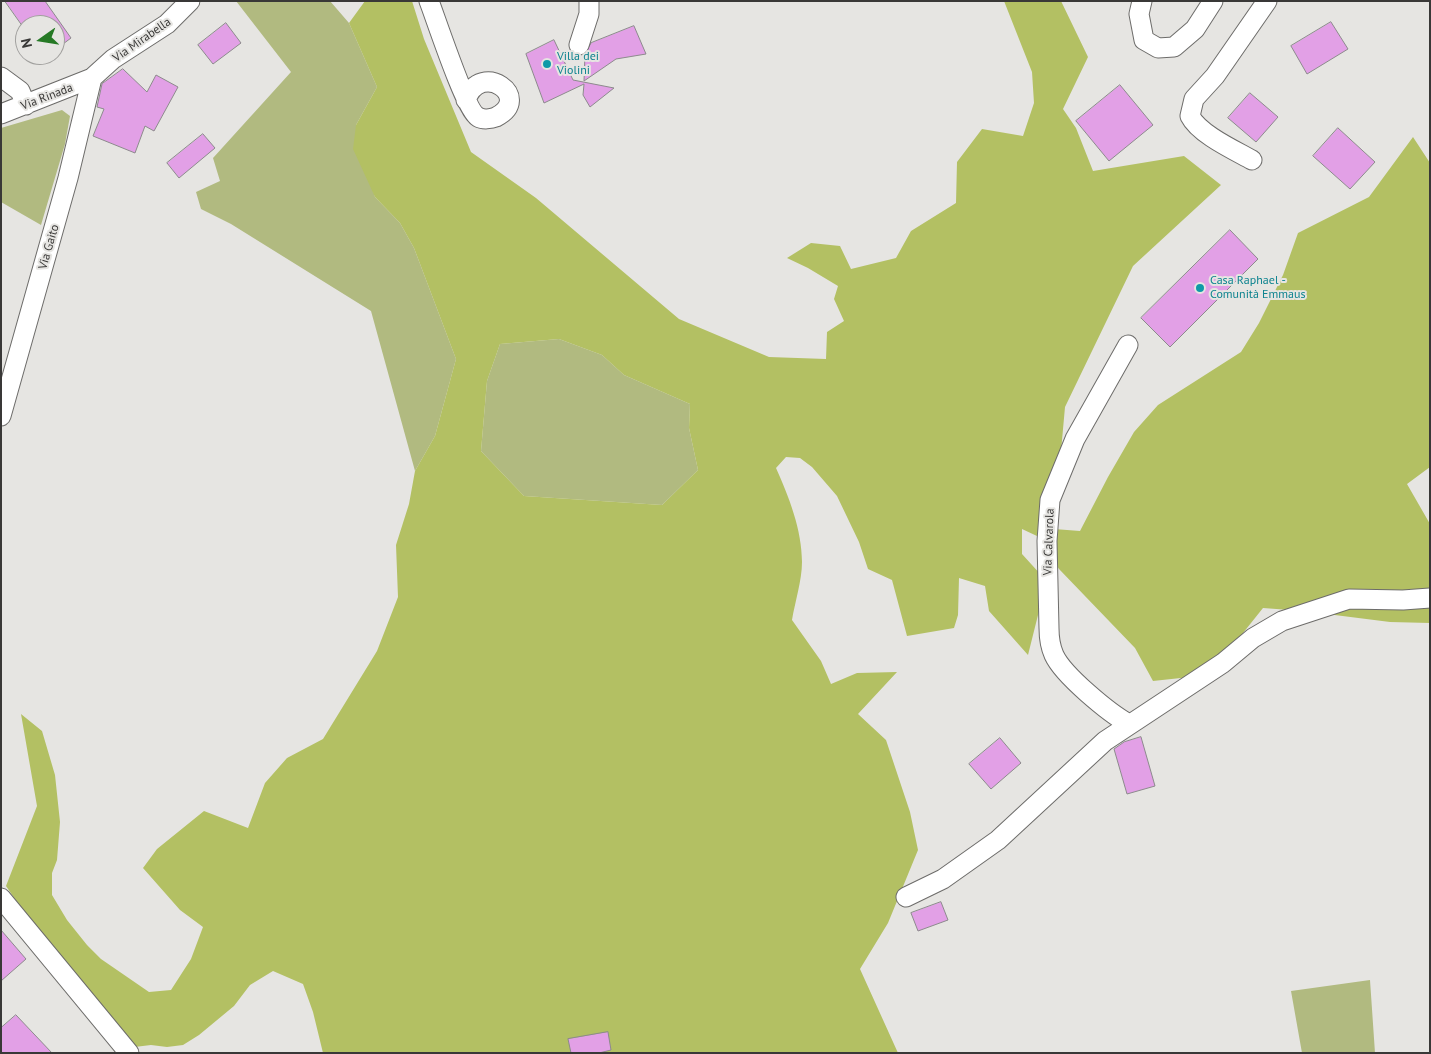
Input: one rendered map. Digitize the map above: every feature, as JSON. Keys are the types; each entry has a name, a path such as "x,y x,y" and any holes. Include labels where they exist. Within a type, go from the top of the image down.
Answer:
{"street":[{"name":"Via Mirabella","path":"92,78 113,59 167,24 190,1"},
{"path":"429,1 466,100"},
{"path":"579,46 589,14 589,1"},
{"path":"1142,1 1139,14 1144,40 1158,48 1174,48 1195,29 1213,1"},
{"path":"1252,160 1212,137 1193,123 1190,116 1194,100 1215,76 1267,1"},
{"path":"1,77 20,91 26,105"},
{"name":"Via Rinada","path":"1,114 92,78"},
{"name":"Via Gaito","path":"1,416 68,178 92,78"},
{"name":"Via Calvarola","path":"1128,345 1088,416 1063,467 1050,500 1046,541 1049,628 1054,655 1060,665 1096,700 1128,724"},
{"path":"906,897 943,879 998,840 1105,741 1223,663 1253,638 1282,621 1349,599 1404,600 1430,598"},
{"path":"1,898 130,1053"}],"green space":[{"path":"236,1 330,1 349,23 377,87 356,125 375,197 400,223 414,248 456,359 435,436 415,471 371,311 231,224 201,209 196,192 220,181 213,158 291,72"},
{"path":"365,1 412,1 424,39 471,152 536,198 679,319 769,357 826,359 827,332 844,321 834,299 838,286 787,258 811,243 840,246 851,269 896,258 911,231 956,203 957,162 982,129 1023,136 1034,103 1032,72 1004,1 1061,1 1088,57 1063,109 1076,128 1093,171 1184,156 1221,185 1133,266 1065,407 1054,529 1080,531 1134,432 1158,405 1241,352 1259,323 1283,275 1298,233 1369,197 1413,137 1430,163 1430,467 1407,484 1430,524 1430,623 1390,622 1263,608 1239,638 1190,677 1153,681 1135,648 1059,569 1037,536 1022,529 1022,554 1042,576 1039,611 1028,655 989,611 985,586 959,578 958,615 954,628 907,636 892,580 868,569 859,542 837,496 812,467 800,458 786,457 776,468 790,502 797,526 802,562 800,584 792,620 821,661 831,684 857,673 897,672 858,714 886,740 910,812 918,850 888,923 860,969 898,1053 323,1053 313,1012 303,984 273,971 250,985 234,1006 199,1035 183,1045 167,1047 151,1045 118,1049 6,886 37,806 21,714 42,731 55,775 60,822 57,860 52,873 52,895 67,920 101,959 149,992 171,990 191,959 203,927 180,910 143,868 157,849 204,811 248,828 265,783 287,758 323,739 377,651 398,597 396,545 409,504 415,471 435,436 456,359 414,248 400,223 375,197 353,149 356,125 377,87 349,23","holes":["559,339 602,355 624,375 690,404 689,428 698,470 662,505 524,496 481,451 487,381 500,344"]},
{"path":"62,110 70,116 65,144 41,225 1,202 1,128"},
{"path":"559,339 602,355 624,375 690,404 689,428 698,470 662,505 524,496 481,451 487,381 500,344"},
{"path":"1370,980 1375,1053 1302,1053 1291,991"}],"building":[{"path":"5,1 45,1 55,15 15,15"},
{"path":"1331,22 1348,49 1307,74 1291,46"},
{"path":"226,23 241,43 213,64 198,45"},
{"path":"634,26 646,54 616,59 584,81 585,54 591,43"},
{"path":"65,29 71,38 65,42"},
{"path":"554,40 573,80 614,88 590,107 583,95 584,84 544,103 526,54"},
{"path":"123,69 147,92 156,75 178,87 154,131 145,126 135,153 93,136 104,109 97,107 102,84"},
{"path":"1120,85 1153,125 1109,161 1076,121"},
{"path":"1250,93 1278,117 1256,142 1228,118"},
{"path":"1338,128 1375,162 1350,189 1313,156"},
{"path":"203,134 215,148 179,178 167,163"},
{"name":"Casa Raphael - Comunità Emmaus","path":"1230,230 1258,259 1170,347 1141,318"},
{"path":"1141,737 1155,786 1127,794 1114,749 1124,742"},
{"path":"1000,738 1021,763 991,789 969,764"},
{"path":"941,902 948,920 918,931 911,913"},
{"path":"1,930 26,959 1,981"},
{"path":"16,1015 52,1053 1,1053 1,1028"},
{"path":"608,1032 611,1050 599,1053 571,1053 568,1039"}],"place":[{"name":"Villa dei Violini","path":"547,64"},
{"name":"Casa Raphael - Comunità Emmaus","path":"1200,288"}]}
